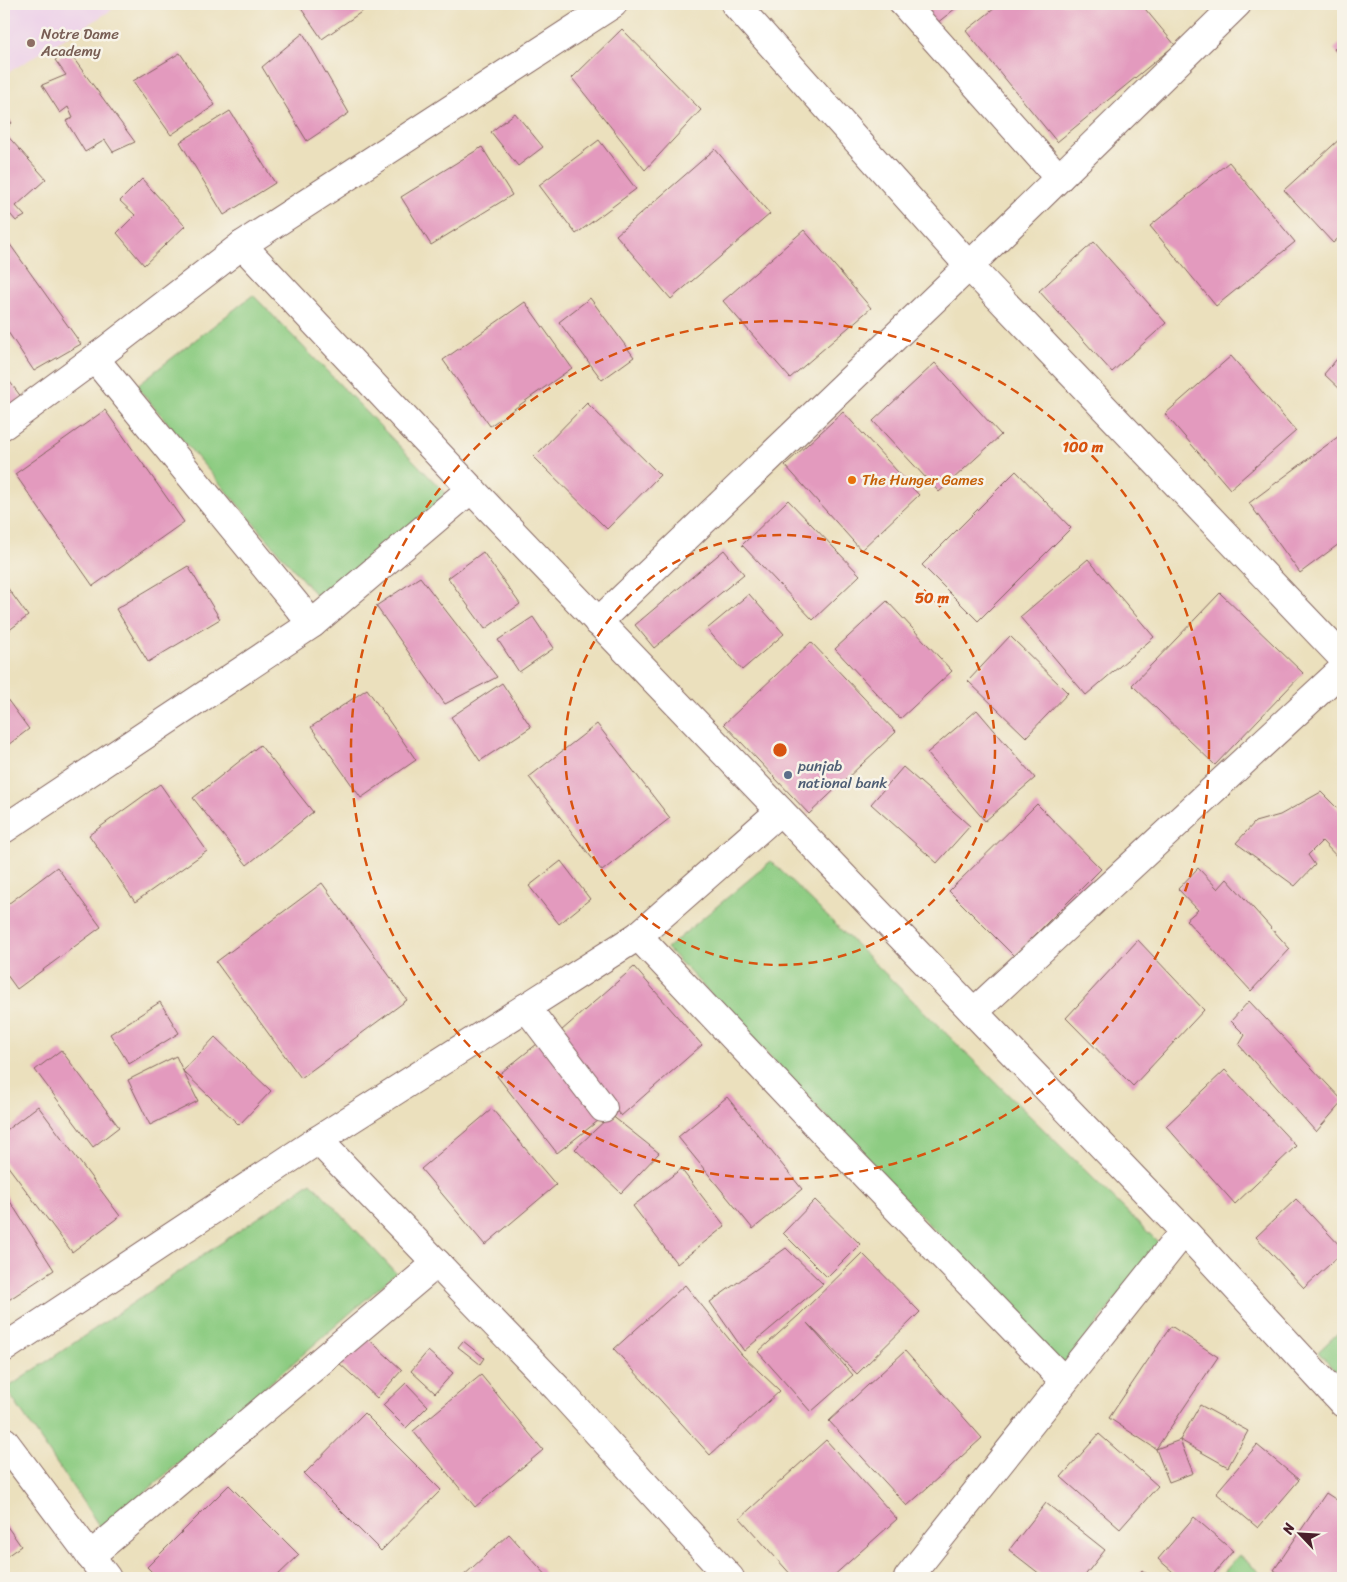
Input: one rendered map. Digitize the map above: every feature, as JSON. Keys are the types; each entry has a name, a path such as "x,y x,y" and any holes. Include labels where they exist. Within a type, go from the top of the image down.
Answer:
{"street":[{"path":"4,425 95,359 242,245 613,4"},
{"path":"735,4 969,266 1343,658"},
{"path":"904,4 1059,178"},
{"path":"598,622 969,266 1237,4"},
{"path":"242,245 598,622 1184,1231 1343,1404"},
{"path":"95,359 312,624"},
{"path":"4,829 312,624 471,489"},
{"path":"974,1012 1343,669"},
{"path":"4,1348 318,1140 638,936 780,811"},
{"path":"638,936 826,1136 1064,1381"},
{"path":"526,1007 602,1108"},
{"path":"318,1140 557,1388 730,1578"},
{"path":"908,1578 1184,1231"},
{"path":"90,1556 437,1263"},
{"path":"4,1441 107,1578"}],"shaded area":[{"name":"Notre Dame Academy","path":"4,4 107,4 112,10 4,75"}],"green space":[{"path":"253,295 447,495 320,600 136,386"},
{"path":"771,861 1160,1244 1063,1366 667,948"},
{"path":"311,1182 396,1273 102,1530 6,1389"},
{"path":"1343,1328 1343,1380 1318,1352"},
{"path":"1239,1555 1266,1578 1219,1578"}],"building":[{"path":"298,4 373,4 322,39"},
{"path":"914,4 961,4 932,27"},
{"path":"1000,4 1141,4 1175,45 1057,142 966,31"},
{"path":"622,29 701,110 645,170 572,78"},
{"path":"303,33 349,113 307,141 262,67"},
{"path":"1343,41 1343,61 1334,49"},
{"path":"68,51 135,142 113,152 105,140 85,152 66,121 73,118 68,107 60,113 42,85 66,75 55,60"},
{"path":"180,53 215,105 171,135 133,81"},
{"path":"230,111 275,183 224,215 180,142"},
{"path":"4,113 12,123 4,130"},
{"path":"515,113 543,147 518,166 491,132"},
{"path":"4,132 46,179 16,206 25,216 16,221 4,207"},
{"path":"1343,136 1343,234 1333,243 1284,190"},
{"path":"599,140 636,189 576,234 539,185"},
{"path":"482,147 512,195 431,245 401,197"},
{"path":"715,149 770,214 671,299 616,235"},
{"path":"1229,162 1295,242 1216,306 1150,226"},
{"path":"142,179 185,226 144,265 117,233 135,215 120,201"},
{"path":"804,230 871,308 790,378 723,301"},
{"path":"4,236 81,344 34,371 4,326"},
{"path":"1094,242 1166,323 1112,372 1039,291"},
{"path":"590,298 634,357 602,380 559,322"},
{"path":"525,302 572,368 490,426 443,360"},
{"path":"1343,352 1343,392 1324,374"},
{"path":"1231,356 1296,431 1230,489 1165,414"},
{"path":"935,363 1001,435 939,492 873,421"},
{"path":"4,374 22,398 4,412"},
{"path":"587,403 660,475 607,529 534,457"},
{"path":"105,410 184,522 93,586 15,474"},
{"name":"The Hunger Games","path":"843,412 919,495 861,550 785,465"},
{"path":"1343,433 1343,541 1300,573 1249,503"},
{"path":"1016,471 1071,528 978,621 922,565"},
{"path":"788,500 860,575 813,620 742,545"},
{"path":"724,550 744,574 654,648 635,625"},
{"path":"483,552 520,604 485,629 448,578"},
{"path":"1088,559 1154,637 1086,695 1020,617"},
{"path":"188,566 220,619 148,662 116,609"},
{"path":"420,577 497,677 445,704 376,606"},
{"path":"4,583 28,616 4,634"},
{"path":"1220,593 1303,673 1215,765 1132,685"},
{"path":"749,594 784,634 742,670 707,629"},
{"path":"887,601 952,671 900,719 835,649"},
{"path":"533,617 554,648 519,672 498,640"},
{"path":"1010,636 1068,693 1026,737 968,681"},
{"path":"811,642 896,732 809,814 724,724"},
{"path":"502,683 531,727 480,761 451,717"},
{"path":"367,689 416,760 361,798 311,727"},
{"path":"4,695 29,729 4,748"},
{"path":"977,710 1035,778 985,821 927,753"},
{"path":"597,724 670,818 602,871 529,777"},
{"path":"260,745 313,812 247,865 193,798"},
{"path":"903,767 970,826 937,863 871,804"},
{"path":"160,784 207,851 135,902 89,835"},
{"path":"1321,792 1343,814 1343,863 1322,841 1308,855 1315,865 1295,886 1236,843 1255,822 1280,815"},
{"path":"1037,804 1101,869 1014,956 949,891"},
{"path":"561,861 590,899 559,924 529,886"},
{"path":"57,867 101,927 17,989 4,971 4,907"},
{"path":"1198,868 1218,889 1227,879 1290,949 1251,991 1186,920 1198,910 1178,889"},
{"path":"322,883 407,1000 301,1078 216,962"},
{"path":"1138,940 1204,1010 1133,1086 1066,1018"},
{"path":"634,967 702,1045 621,1116 553,1038"},
{"path":"1249,1001 1343,1101 1316,1132 1239,1045 1245,1035 1231,1021"},
{"path":"160,1002 179,1033 129,1064 110,1034"},
{"path":"215,1037 271,1091 239,1125 183,1071"},
{"path":"542,1040 603,1117 557,1153 497,1076"},
{"path":"61,1050 119,1127 93,1147 35,1070"},
{"path":"176,1056 198,1101 150,1125 128,1080"},
{"path":"1225,1070 1296,1146 1235,1204 1166,1126"},
{"path":"727,1097 802,1189 753,1229 678,1137"},
{"path":"38,1106 120,1216 72,1252 4,1161 4,1132"},
{"path":"492,1109 556,1185 485,1245 421,1169"},
{"path":"611,1115 659,1153 621,1193 575,1149"},
{"path":"681,1169 725,1226 677,1264 633,1206"},
{"path":"4,1192 54,1270 7,1301 4,1296"},
{"path":"1296,1199 1343,1249 1343,1252 1304,1288 1256,1237"},
{"path":"815,1200 860,1244 827,1277 783,1233"},
{"path":"786,1248 823,1284 744,1351 710,1302"},
{"path":"862,1253 920,1312 857,1374 807,1323 853,1375 811,1412 758,1352"},
{"path":"685,1285 742,1355 780,1391 710,1455 614,1349"},
{"path":"1171,1326 1218,1357 1156,1449 1109,1418"},
{"path":"364,1335 402,1370 377,1398 339,1363"},
{"path":"463,1341 484,1358 480,1364 458,1347"},
{"path":"428,1351 453,1373 435,1393 411,1371"},
{"path":"905,1351 982,1438 907,1506 829,1421"},
{"path":"481,1375 543,1450 475,1507 413,1431"},
{"path":"406,1383 428,1406 406,1428 383,1405"},
{"path":"1200,1405 1248,1431 1228,1467 1180,1440"},
{"path":"364,1413 441,1490 381,1551 304,1474"},
{"path":"1099,1434 1158,1486 1120,1529 1061,1477"},
{"path":"826,1440 897,1519 831,1578 794,1578 740,1518"},
{"path":"1180,1440 1193,1473 1169,1482 1156,1449"},
{"path":"1257,1445 1299,1480 1258,1528 1216,1493"},
{"path":"229,1485 299,1555 275,1578 158,1578 147,1567"},
{"path":"1326,1493 1343,1504 1343,1578 1286,1578 1274,1570"},
{"path":"1046,1503 1105,1550 1083,1578 1045,1578 1009,1550"},
{"path":"1194,1517 1233,1551 1210,1578 1180,1578 1158,1559"},
{"path":"4,1522 21,1546 4,1558"},
{"path":"509,1534 549,1578 461,1578"},
{"path":"1142,1570 1152,1578 1135,1578"}],"place":[{"name":"Notre Dame Academy","path":"31,43"},
{"name":"The Hunger Games","path":"852,480"},
{"name":"punjab national bank","path":"788,775"}]}
